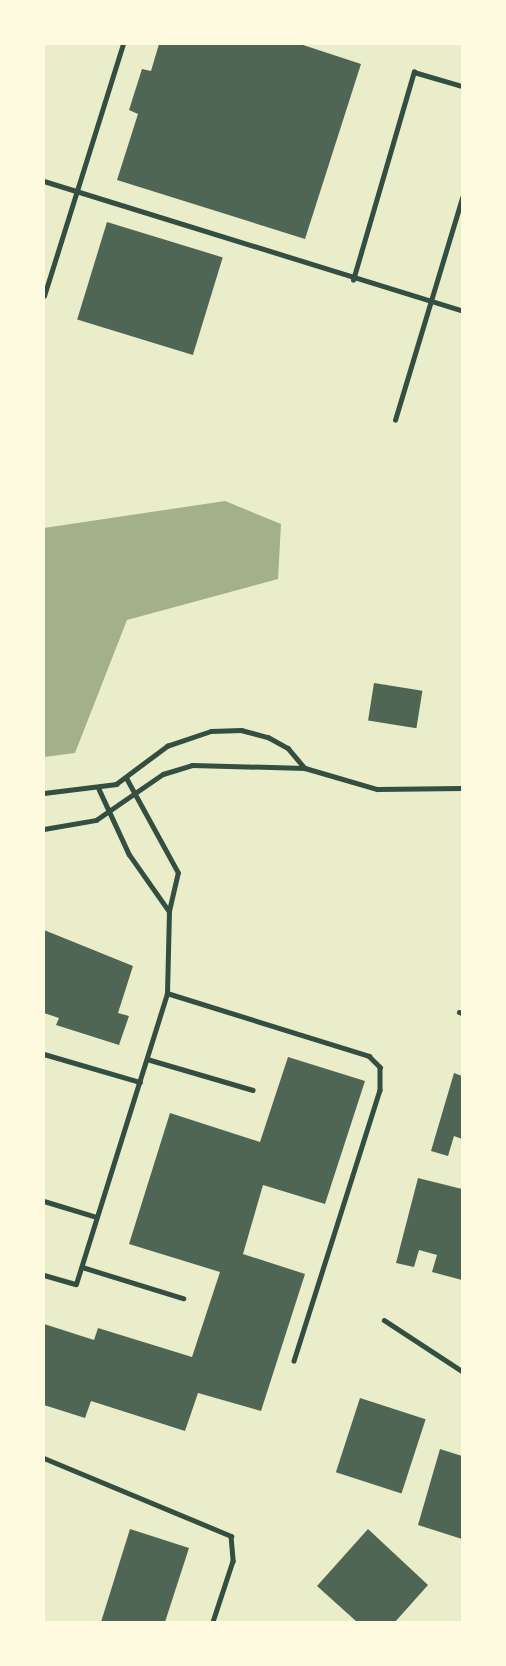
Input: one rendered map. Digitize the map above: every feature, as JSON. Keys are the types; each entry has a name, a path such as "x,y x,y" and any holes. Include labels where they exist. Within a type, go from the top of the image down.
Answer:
{"lane":[{"path":"44,296 123,44"},
{"path":"353,280 414,72 462,86"},
{"path":"44,181 75,193 353,280 462,310"},
{"path":"395,420 462,198"},
{"path":"44,793 99,789 126,778 167,746 211,731 241,730 268,737 288,748 305,768"},
{"path":"44,829 81,825 110,813 163,774 192,765 305,768 377,789 462,789"},
{"path":"44,1275 76,1284 167,993 169,911 178,873 126,778"},
{"path":"99,789 129,854 169,911"},
{"path":"167,993 369,1056 380,1067 380,1090 294,1361"},
{"path":"44,1054 140,1082"},
{"path":"147,1059 253,1090"},
{"path":"44,1201 97,1217"},
{"path":"82,1267 183,1298"},
{"path":"384,1320 462,1371"},
{"path":"44,1458 231,1536 233,1561 213,1623"}],"shaded area":[{"path":"225,501 281,524 278,579 127,620 75,753 44,757 44,528"}],"building":[{"path":"159,44 300,44 361,64 305,239 117,180 138,114 129,110 142,69 151,71"},
{"path":"107,222 223,257 193,355 77,320"},
{"path":"374,683 422,691 416,728 368,721"},
{"path":"44,930 133,966 118,1013 129,1016 119,1045 56,1025 59,1018 44,1013"},
{"path":"288,1057 365,1081 325,1204 263,1185 243,1254 305,1274 261,1411 198,1393 185,1431 91,1401 85,1418 44,1405 44,1324 94,1340 98,1328 192,1357 220,1272 129,1244 170,1113 260,1142"},
{"path":"454,1073 462,1076 462,1139 454,1136 448,1156 431,1151"},
{"path":"418,1178 462,1189 462,1280 432,1272 437,1255 419,1250 414,1267 396,1263"},
{"path":"360,1398 426,1419 402,1494 336,1472"},
{"path":"440,1449 462,1456 462,1539 418,1525"},
{"path":"130,1529 189,1548 165,1622 101,1622"},
{"path":"368,1529 428,1585 395,1622 357,1622 317,1586"}]}
